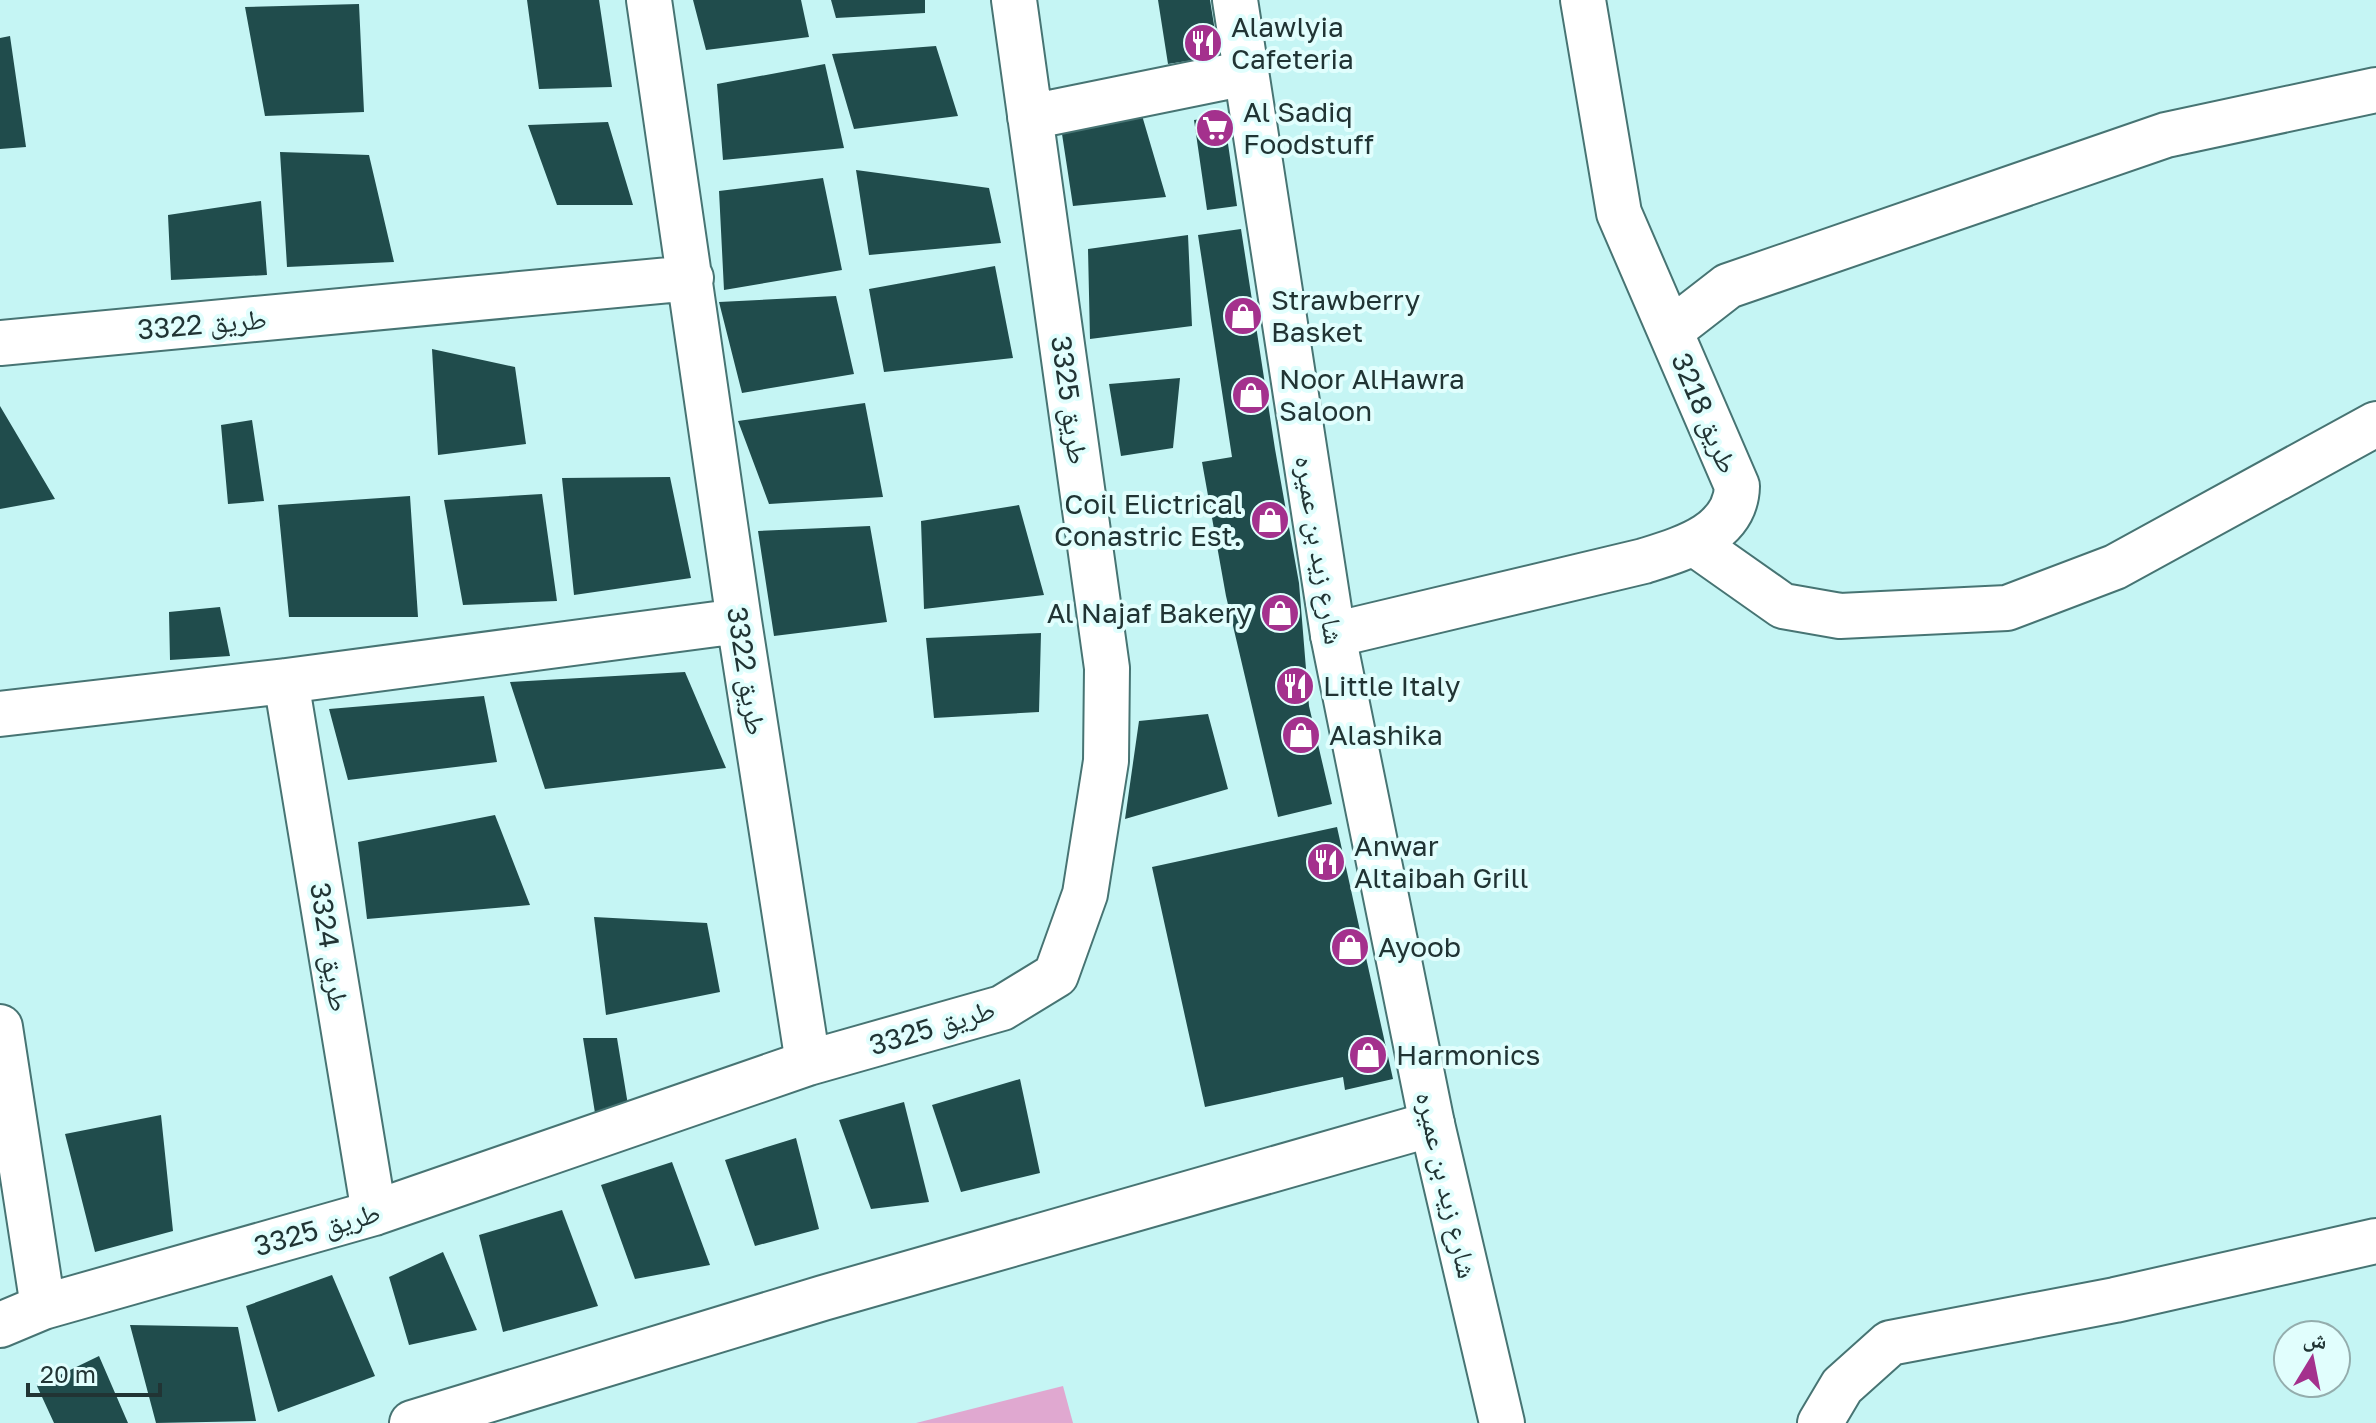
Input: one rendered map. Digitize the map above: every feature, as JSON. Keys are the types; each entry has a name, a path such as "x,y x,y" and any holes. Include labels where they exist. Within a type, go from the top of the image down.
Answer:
{"street":[{"name":"طريق 3322","path":"649,0 739,621 808,1063"},
{"name":"طريق 3325","path":"0,1325 43,1307 374,1213 808,1063 1002,1008 1056,975 1085,894 1106,761 1107,668 1014,0"},
{"name":"شارع زيد بن عميره","path":"1235,0 1333,635 1432,1124 1502,1423"},
{"name":"طريق 3218","path":"1333,635 1644,561 1695,544 1728,517 1737,503 1737,486 1619,213 1583,0"},
{"path":"1030,117 1246,73"},
{"path":"1670,331 1728,286 2166,135 2376,90"},
{"name":"طريق 3322","path":"0,343 691,278"},
{"path":"1695,544 1783,606 1840,616 2007,608 2115,567 2376,424"},
{"path":"0,714 286,681 739,621"},
{"name":"طريق 3324","path":"286,681 374,1213"},
{"path":"0,1027 43,1307"},
{"path":"412,1423 823,1298 1432,1124"},
{"path":"1820,1423 1842,1386 1890,1343 2115,1300 2376,1241"}],"shaded area":[{"path":"1063,1386 1073,1423 916,1423"}],"building":[{"path":"527,0 599,0 612,87 539,89"},
{"path":"693,0 801,0 809,37 706,50"},
{"path":"831,0 925,0 925,13 836,18"},
{"path":"1158,0 1210,0 1219,56 1168,64"},
{"path":"359,4 364,112 265,116 245,7"},
{"path":"10,36 26,147 0,149 0,38"},
{"path":"936,46 958,116 854,129 832,54"},
{"path":"825,64 844,148 723,160 717,84"},
{"path":"1141,112 1166,197 1073,206 1062,134"},
{"path":"1224,116 1237,206 1207,210 1194,120"},
{"path":"608,122 633,205 557,205 528,125"},
{"path":"280,152 369,155 394,262 287,267"},
{"path":"856,170 989,188 1001,243 869,255"},
{"path":"823,178 842,270 724,290 719,191"},
{"path":"261,201 267,275 171,280 168,215"},
{"path":"1241,229 1299,583 1309,706 1332,804 1278,817 1226,596 1202,462 1232,457 1198,235"},
{"path":"1188,235 1192,326 1090,339 1088,249"},
{"path":"995,266 1013,358 884,372 869,289"},
{"path":"836,296 854,374 742,393 719,302"},
{"path":"432,349 515,367 526,444 438,455"},
{"path":"1180,378 1173,448 1121,456 1109,384"},
{"path":"865,403 883,497 769,504 738,421"},
{"path":"0,406 55,499 0,509"},
{"path":"252,420 264,501 228,504 221,425"},
{"path":"670,477 691,578 574,595 562,478"},
{"path":"542,494 557,601 463,605 444,500"},
{"path":"410,496 418,617 289,617 278,505"},
{"path":"1019,505 1044,595 924,609 921,521"},
{"path":"870,526 887,622 774,636 758,531"},
{"path":"220,607 230,656 170,660 169,612"},
{"path":"1041,633 1039,712 934,718 926,638"},
{"path":"685,672 726,768 545,789 510,682"},
{"path":"484,696 497,762 348,780 329,709"},
{"path":"1208,714 1228,789 1125,819 1139,721"},
{"path":"495,815 530,905 367,919 358,842"},
{"path":"1337,827 1393,1079 1345,1090 1343,1077 1205,1107 1152,867"},
{"path":"594,917 707,923 720,992 606,1015"},
{"path":"583,1038 617,1038 628,1105 595,1113"},
{"path":"1020,1079 1040,1173 961,1192 932,1105"},
{"path":"904,1102 929,1202 871,1209 839,1120"},
{"path":"161,1115 173,1231 95,1252 65,1134"},
{"path":"796,1138 819,1229 755,1246 725,1160"},
{"path":"672,1162 710,1265 635,1279 601,1185"},
{"path":"562,1210 598,1306 503,1332 479,1235"},
{"path":"443,1252 477,1330 409,1345 389,1277"},
{"path":"332,1275 375,1376 278,1412 246,1306"},
{"path":"130,1325 238,1327 256,1421 156,1423"},
{"path":"99,1356 128,1423 54,1423 37,1386"}],"place":[{"name":"Alawlyia Cafeteria","path":"1203,43"},
{"name":"Al Sadiq Foodstuff","path":"1215,128"},
{"name":"Strawberry Basket","path":"1243,316"},
{"name":"Noor AlHawra Saloon","path":"1251,395"},
{"name":"Coil Elictrical Conastric Est.","path":"1270,520"},
{"name":"Al Najaf Bakery","path":"1280,613"},
{"name":"Little Italy","path":"1295,686"},
{"name":"Alashika","path":"1301,735"},
{"name":"Anwar Altaibah Grill","path":"1326,862"},
{"name":"Ayoob","path":"1350,947"},
{"name":"Harmonics","path":"1368,1055"}]}
